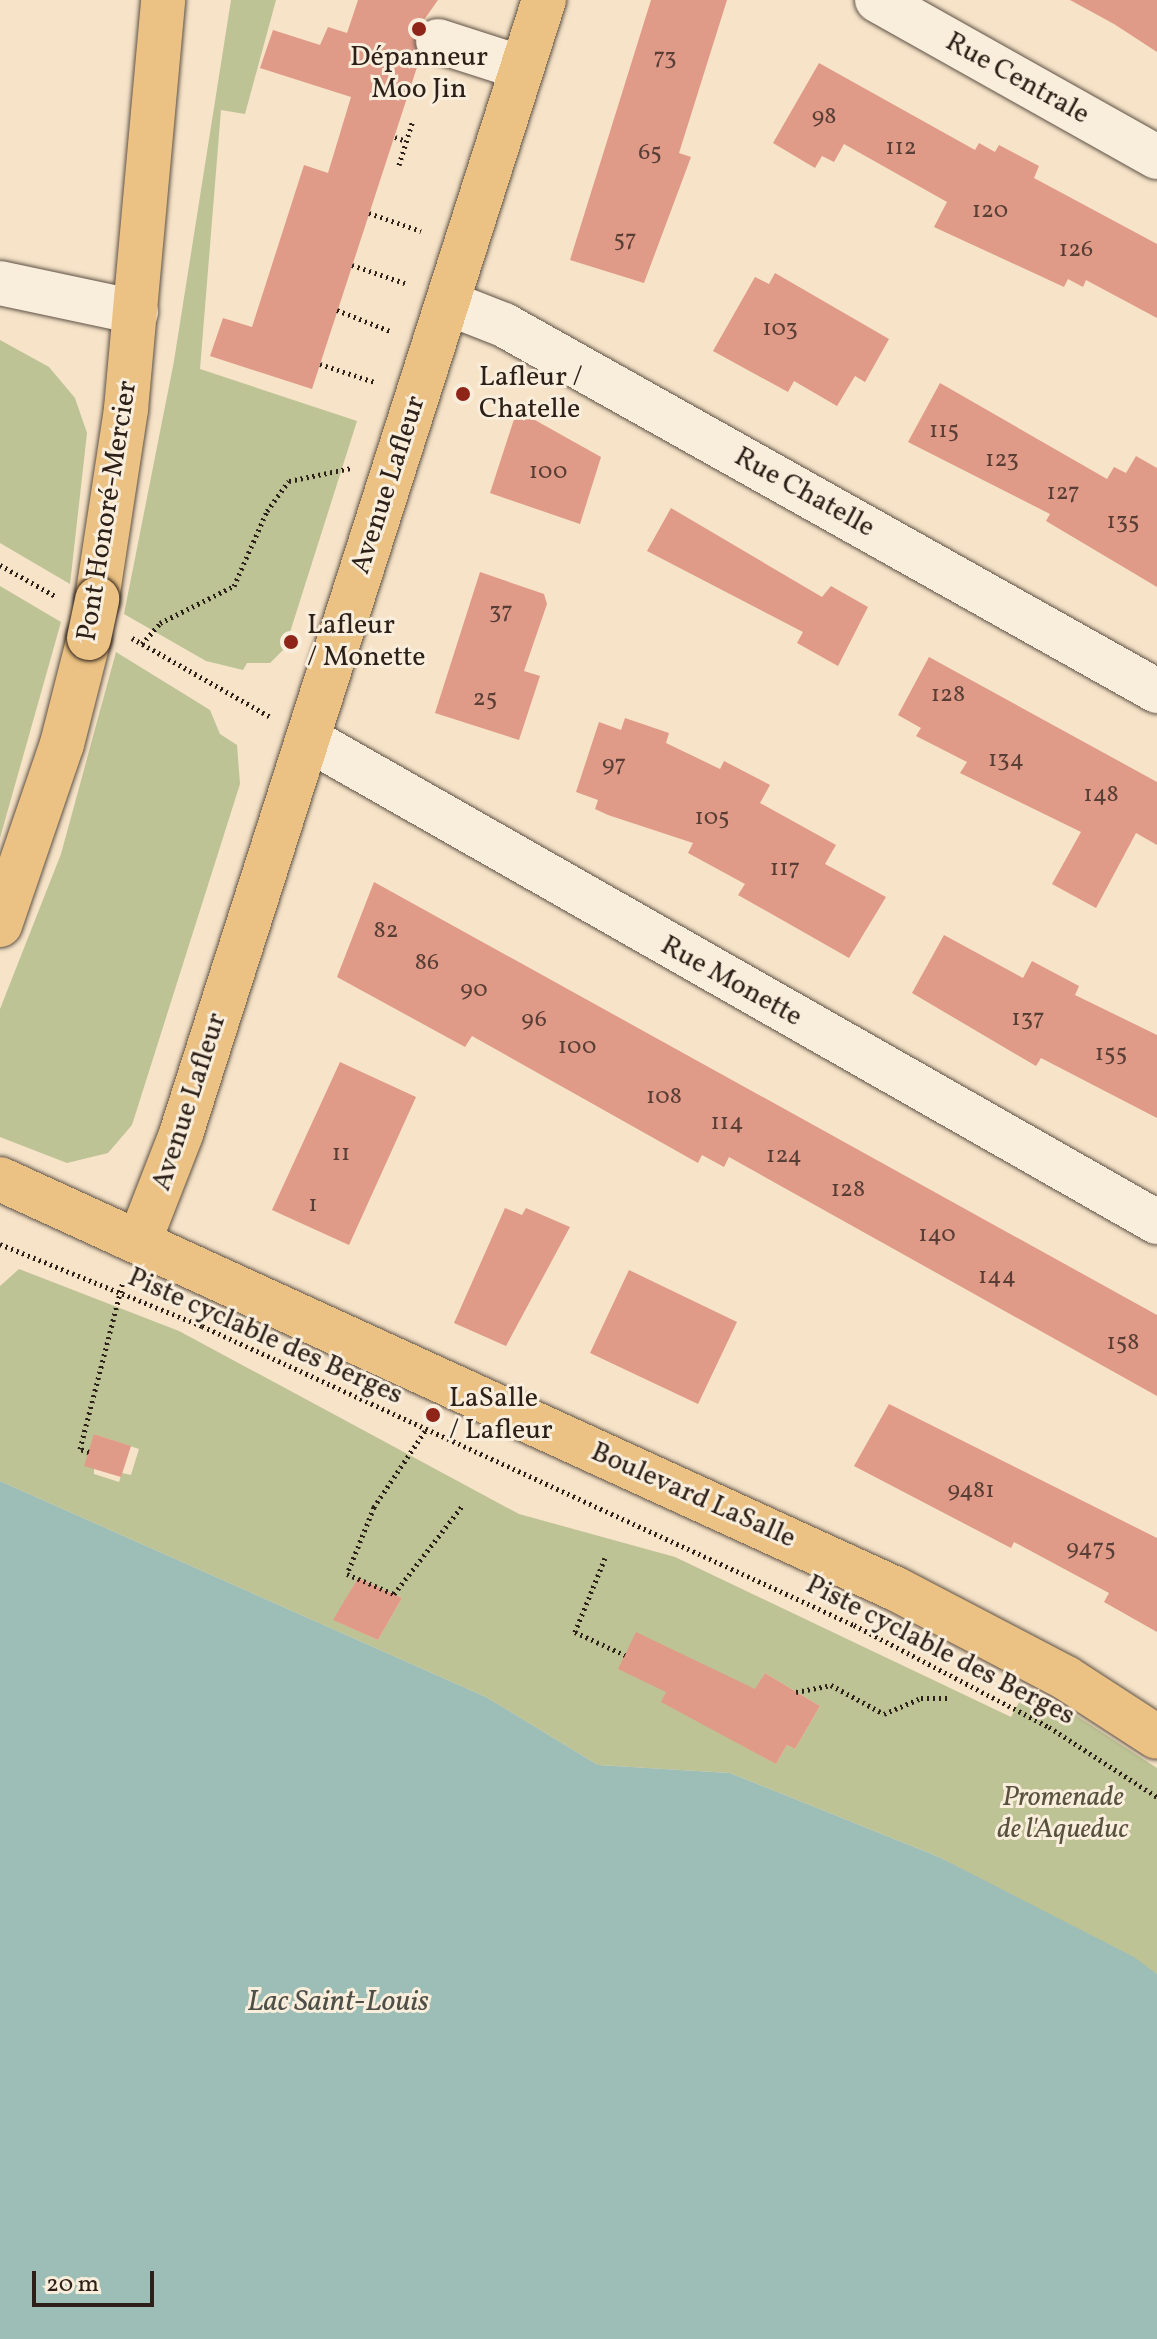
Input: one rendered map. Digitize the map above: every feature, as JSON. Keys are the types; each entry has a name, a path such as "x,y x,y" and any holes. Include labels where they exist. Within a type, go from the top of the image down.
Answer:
{"main road":[{"path":"155,85 163,0"},
{"path":"155,85 180,0"},
{"name":"Avenue Lafleur","path":"139,1242 308,739 544,0"},
{"name":"Pont Honoré-Mercier","path":"0,925 62,744 93,618 136,312 155,85"},
{"name":"Boulevard LaSalle","path":"0,1179 949,1614 1157,1737"}],"street":[{"name":"Rue Centrale","path":"877,0 1157,157"},
{"path":"438,41 522,68"},
{"path":"0,283 136,312"},
{"name":"Rue Chatelle","path":"448,303 504,325 1157,691"},
{"name":"Rue Monette","path":"308,739 1157,1222"}],"path":[{"path":"399,165 413,120"},
{"path":"395,137 406,141"},
{"path":"369,213 421,231"},
{"path":"352,265 405,283"},
{"path":"337,310 390,331"},
{"path":"320,364 374,382"},
{"path":"142,644 160,623 234,586 267,511 289,481 348,467"},
{"path":"0,1244 40,1261 45,1249"},
{"name":"Piste cyclable des Berges","path":"40,1261 180,1320 868,1632 1049,1727 1157,1797"},
{"path":"89,1452 80,1449 118,1294"},
{"path":"180,1320 183,1307"},
{"path":"426,1431 374,1507 347,1574 394,1594 462,1506"},
{"path":"605,1558 575,1632 625,1655"},
{"path":"796,1692 831,1685 884,1714 921,1698 948,1698"}],"green space":[{"path":"231,0 276,0 245,114 221,110 200,369 357,421 285,648 270,663 247,663 243,670 206,661 124,614 174,361"},
{"path":"0,340 49,367 75,398 87,433 70,584 0,543"},
{"path":"0,586 61,622 0,838"},
{"path":"116,652 210,710 220,734 237,745 240,784 132,1125 108,1153 67,1163 0,1137 0,1009 61,854"},
{"name":"Promenade de l'Aqueduc","path":"19,1269 179,1331 519,1514 675,1557 1011,1717 1027,1688 1077,1716 1157,1768 1157,1974 939,1857 730,1773 598,1765 486,1697 0,1481 0,1286","holes":["94,1434 139,1449 131,1475 122,1473 119,1482 94,1474","358,1578 402,1598 378,1640 334,1620","765,1673 820,1706 795,1749 787,1745 776,1764 737,1742 739,1717"]}],"water":[{"name":"Lac Saint-Louis","path":"0,1481 486,1697 598,1765 730,1773 939,1857 1134,1957 1157,1974 1157,2339 0,2339"}],"building":[{"path":"358,0 438,0 414,34 420,58 312,389 210,356 223,318 252,327 304,165 328,173 351,97 260,68 273,30 320,45 328,27 347,33"},
{"path":"651,0 727,0 679,153 691,157 644,283 570,260"},
{"path":"1070,0 1157,0 1157,52 1114,24"},
{"path":"819,63 975,150 979,143 995,152 999,145 1039,166 1034,178 1157,244 1157,318 1086,280 1083,287 1068,279 1064,287 934,227 947,202 844,144 834,162 822,156 815,168 773,143"},
{"path":"775,273 889,339 865,382 855,376 837,406 794,381 788,392 713,351 755,277 769,284"},
{"path":"940,383 1107,479 1114,467 1126,473 1136,456 1157,468 1157,587 1046,521 1050,514 908,442"},
{"path":"517,410 601,457 580,524 490,493"},
{"path":"671,508 822,597 831,586 868,607 838,666 797,643 803,632 647,551"},
{"path":"480,572 544,594 547,604 524,671 540,676 519,740 435,713"},
{"path":"929,657 1157,782 1157,845 1136,833 1096,908 1052,884 1081,832 960,773 967,762 916,736 921,728 898,715"},
{"path":"625,718 669,733 666,743 720,769 724,761 770,785 760,803 836,845 825,864 886,897 849,958 738,895 745,884 688,853 693,843 608,815 595,809 598,800 576,792 599,722 621,730"},
{"path":"374,882 1157,1315 1157,1396 729,1157 724,1167 702,1155 698,1163 472,1036 465,1047 337,977"},
{"path":"944,935 1023,978 1032,961 1079,986 1075,995 1157,1035 1157,1118 1041,1058 1036,1066 912,993"},
{"path":"340,1062 416,1097 349,1245 272,1210"},
{"path":"505,1208 522,1215 526,1208 570,1227 506,1346 454,1323"},
{"path":"629,1270 737,1322 698,1404 590,1353"},
{"path":"889,1404 1157,1538 1157,1632 1104,1602 1109,1593 1014,1542 1011,1548 854,1466"},
{"path":"94,1434 131,1446 121,1477 84,1466"},
{"path":"358,1578 402,1598 378,1640 333,1620"},
{"path":"636,1632 755,1689 765,1673 820,1706 795,1749 787,1745 776,1764 661,1702 666,1692 618,1669"}],"place":[{"name":"Dépanneur Moo Jin","path":"419,29"},
{"name":"Lafleur / Chatelle","path":"463,394"},
{"name":"Lafleur / Monette","path":"291,642"},
{"name":"LaSalle / Lafleur","path":"433,1415"}]}
